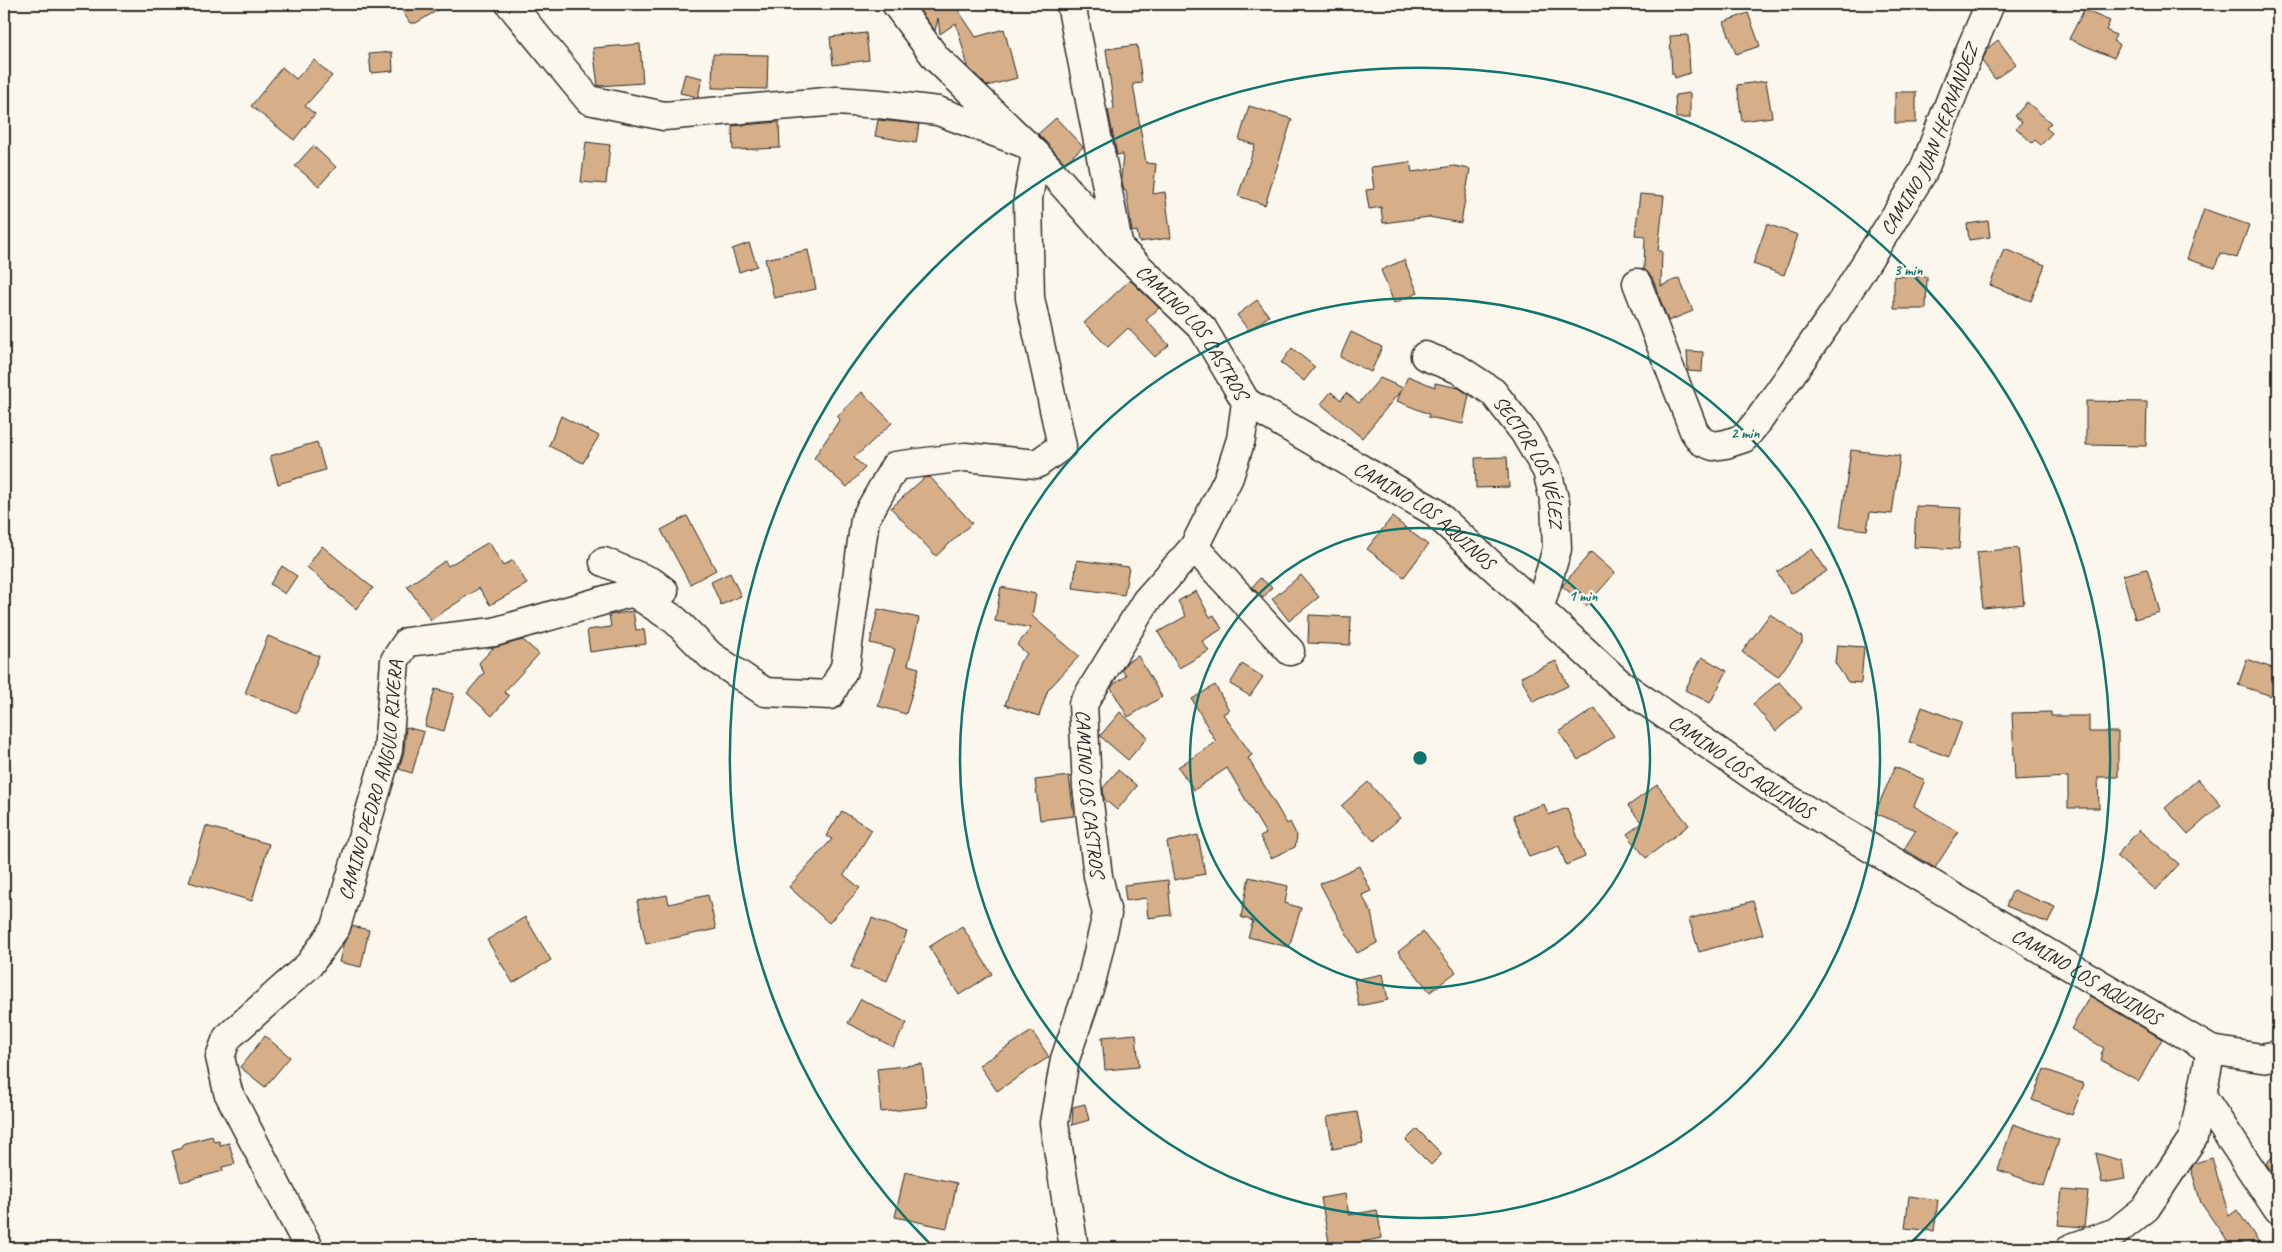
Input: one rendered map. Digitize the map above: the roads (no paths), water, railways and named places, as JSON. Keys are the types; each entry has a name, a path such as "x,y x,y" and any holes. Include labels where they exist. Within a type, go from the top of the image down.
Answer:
{"street":[{"path":"510,4 590,100 664,116 838,101 879,104 938,111 1031,149"},
{"path":"896,4 936,58 1031,149 1119,248"},
{"name":"CAMINO LOS CASTROS","path":"1071,4 1119,248 1203,330 1246,402 1241,439 1229,477 1194,547 1146,601 1083,704 1087,787 1098,876 1108,914 1091,983 1065,1059 1054,1123 1074,1248"},
{"name":"CAMINO JUAN HERNÁNDEZ","path":"1637,283 1697,436 1701,441 1713,446 1744,438 1760,420 1835,312 1923,172 1990,4"},
{"name":"CAMINO PEDRO ANGULO RIVERA","path":"310,1248 228,1092 220,1057 227,1038 309,965 336,927 388,750 395,660 407,642 494,632 633,592 675,620 712,656 765,692 830,696 845,667 865,519 895,466 965,457 1037,464 1062,446 1030,298 1028,198 1031,149"},
{"name":"SECTOR LOS VÉLEZ","path":"1425,356 1458,368 1493,392 1524,432 1547,471 1555,503 1557,549 1539,610"},
{"name":"CAMINO LOS AQUINOS","path":"1246,402 1433,511 1618,682 1778,793 2211,1050 2261,1058 2278,1055"},
{"path":"1194,547 1290,651"},
{"path":"604,562 652,582 684,605 714,636 744,678"},
{"path":"2071,1248 2116,1232 2146,1208 2194,1138 2211,1050"},
{"path":"2202,1096 2278,1210"}]}
